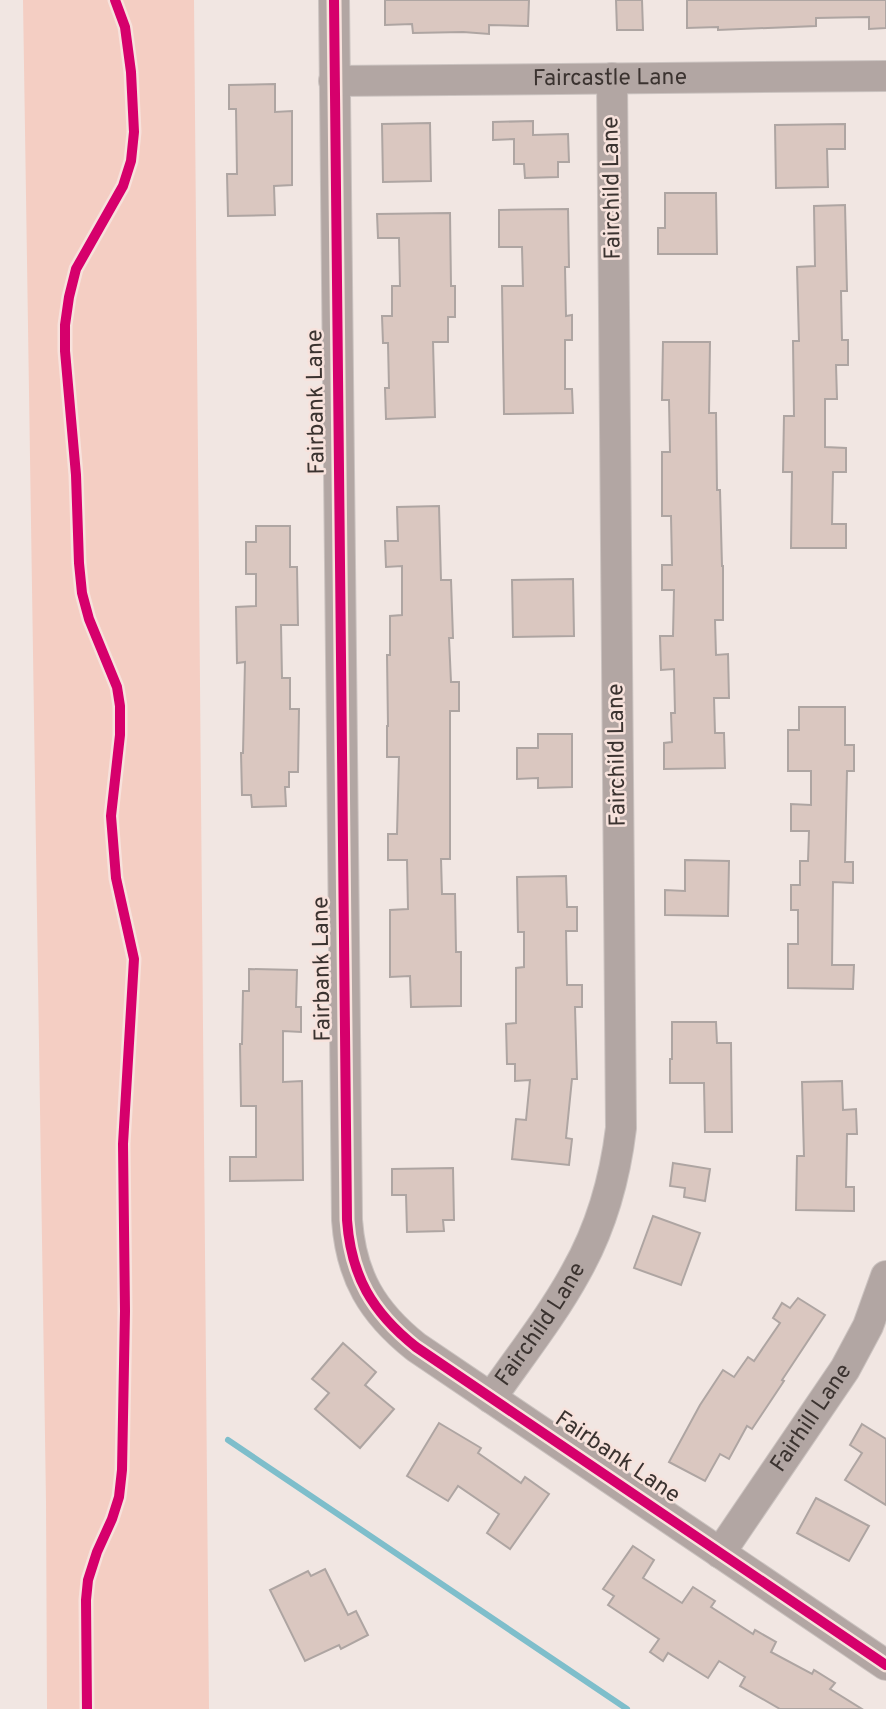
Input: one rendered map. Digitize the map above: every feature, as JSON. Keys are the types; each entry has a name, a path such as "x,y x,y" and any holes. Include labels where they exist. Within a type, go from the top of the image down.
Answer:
{"street":[{"name":"Fairbank Lane","path":"334,0 348,1234 354,1263 363,1285 381,1315 402,1337 886,1665"},
{"name":"Faircastle Lane","path":"334,81 886,76"},
{"name":"Fairchild Lane","path":"491,1398 563,1294 582,1260 610,1188 616,1167 621,1128 612,78"},
{"name":"Fairhill Lane","path":"720,1553 845,1370 868,1326 886,1276"}],"shaded area":[{"path":"23,0 194,0 209,1709 47,1709"}],"building":[{"path":"385,0 529,0 528,26 489,25 489,34 413,33 412,24 385,25"},
{"path":"616,0 642,0 643,30 617,30"},
{"path":"687,0 886,0 886,28 869,29 869,17 816,18 816,26 718,30 718,27 687,28"},
{"path":"275,84 275,112 292,111 292,185 274,186 275,215 228,216 227,174 237,174 236,109 229,109 229,85"},
{"path":"533,121 533,135 568,134 569,162 558,162 558,177 525,178 524,164 514,164 514,139 493,140 493,122"},
{"path":"430,123 431,181 383,182 382,124"},
{"path":"845,124 845,149 827,149 828,187 776,188 775,125"},
{"path":"665,193 716,193 717,254 658,254 658,228 665,228"},
{"path":"845,205 847,291 841,291 842,340 848,340 848,365 836,365 837,399 825,399 825,447 846,448 846,472 833,472 832,524 846,524 846,548 791,548 792,472 783,472 784,416 794,416 793,341 799,341 797,267 815,266 814,206"},
{"path":"568,209 566,316 572,315 572,340 565,340 565,389 572,389 573,413 504,414 502,286 523,286 522,247 499,247 499,210"},
{"path":"450,213 451,286 455,286 455,317 448,317 448,342 433,342 435,417 386,419 385,388 389,388 388,343 383,343 382,316 392,316 392,286 400,286 399,238 378,238 377,214"},
{"path":"663,342 710,342 709,413 716,413 717,490 720,490 723,566 723,620 715,620 716,655 728,654 729,698 714,698 715,733 724,733 725,768 664,769 664,743 672,742 671,713 675,713 674,669 661,670 660,636 673,636 674,590 662,590 662,565 672,565 671,516 662,516 662,452 670,452 669,400 662,400"},
{"path":"439,506 441,580 451,580 451,682 459,682 459,711 450,711 450,859 441,859 442,894 455,894 456,952 461,952 461,1006 411,1007 410,976 390,977 390,910 408,909 407,860 388,860 388,834 397,834 399,757 387,757 387,655 390,655 390,616 402,615 402,566 386,567 385,541 398,541 397,507"},
{"path":"256,526 290,526 290,567 297,567 298,625 281,625 282,678 290,678 290,709 299,709 298,772 289,772 289,787 285,787 286,806 252,807 251,795 242,795 245,662 237,663 236,607 256,606 256,574 246,574 246,542 256,542"},
{"path":"573,579 574,636 513,637 512,580"},
{"path":"799,707 845,707 845,745 854,745 854,771 847,771 845,862 853,862 853,883 833,882 832,965 854,965 853,989 788,988 788,944 798,944 798,910 791,910 791,885 800,885 800,861 808,861 809,831 791,831 791,804 811,805 811,771 788,771 788,730 799,730"},
{"path":"538,734 572,734 572,787 538,788 538,778 517,779 517,748 538,748"},
{"path":"685,860 729,861 728,916 665,915 665,890 685,891"},
{"path":"566,876 567,907 577,907 577,931 566,931 567,985 582,985 582,1007 575,1007 577,1079 572,1079 566,1138 572,1139 569,1165 512,1159 516,1119 526,1120 530,1080 515,1081 515,1064 507,1064 506,1024 516,1023 516,968 524,967 524,932 518,932 517,877"},
{"path":"249,969 297,970 296,1007 301,1007 301,1032 283,1031 283,1082 302,1081 303,1180 230,1181 230,1157 256,1157 256,1106 241,1106 243,991 249,991"},
{"path":"672,1022 716,1022 717,1043 731,1043 732,1132 705,1132 704,1083 670,1083"},
{"path":"842,1081 843,1110 856,1109 857,1134 847,1134 846,1187 854,1187 854,1211 796,1210 797,1156 804,1156 802,1082"},
{"path":"673,1163 710,1169 705,1201 684,1197 685,1188 670,1186"},
{"path":"453,1168 454,1220 443,1220 444,1231 407,1232 406,1195 392,1195 392,1169"},
{"path":"653,1216 700,1233 681,1285 634,1268"},
{"path":"798,1298 825,1315 752,1429 747,1426 729,1459 720,1454 705,1481 669,1462 700,1405 723,1370 734,1377 748,1357 754,1361 780,1323 773,1318 782,1303 790,1308"},
{"path":"343,1343 376,1372 365,1385 394,1409 360,1448 315,1409 329,1393 312,1379"},
{"path":"439,1423 481,1448 478,1453 521,1483 525,1477 549,1494 510,1549 487,1533 499,1514 458,1486 448,1501 407,1476"},
{"path":"862,1424 886,1439 886,1505 845,1480 862,1453 850,1445"},
{"path":"816,1498 869,1526 849,1561 797,1533"},
{"path":"633,1546 654,1560 643,1578 682,1603 693,1587 715,1601 711,1607 753,1634 755,1630 776,1642 771,1652 812,1674 814,1670 835,1683 830,1689 862,1709 780,1709 740,1686 745,1677 719,1661 708,1678 668,1653 663,1661 650,1652 659,1639 608,1605 614,1596 603,1589"},
{"path":"325,1569 348,1615 356,1611 368,1635 341,1649 339,1645 305,1661 270,1590 308,1571 311,1576"}],"waterway":[{"path":"228,1440 627,1709"}],"cycle path":[{"path":"87,1709 88,1580 119,1497 122,1470 125,1311 123,1144 134,959 116,878 111,816 120,735 120,706 117,687 89,619 82,593 65,325 76,269 123,186 131,161 134,132 131,72 125,27 115,0"},
{"path":"334,0 347,1220 353,1259 366,1291 376,1306 416,1347 886,1665"}]}
